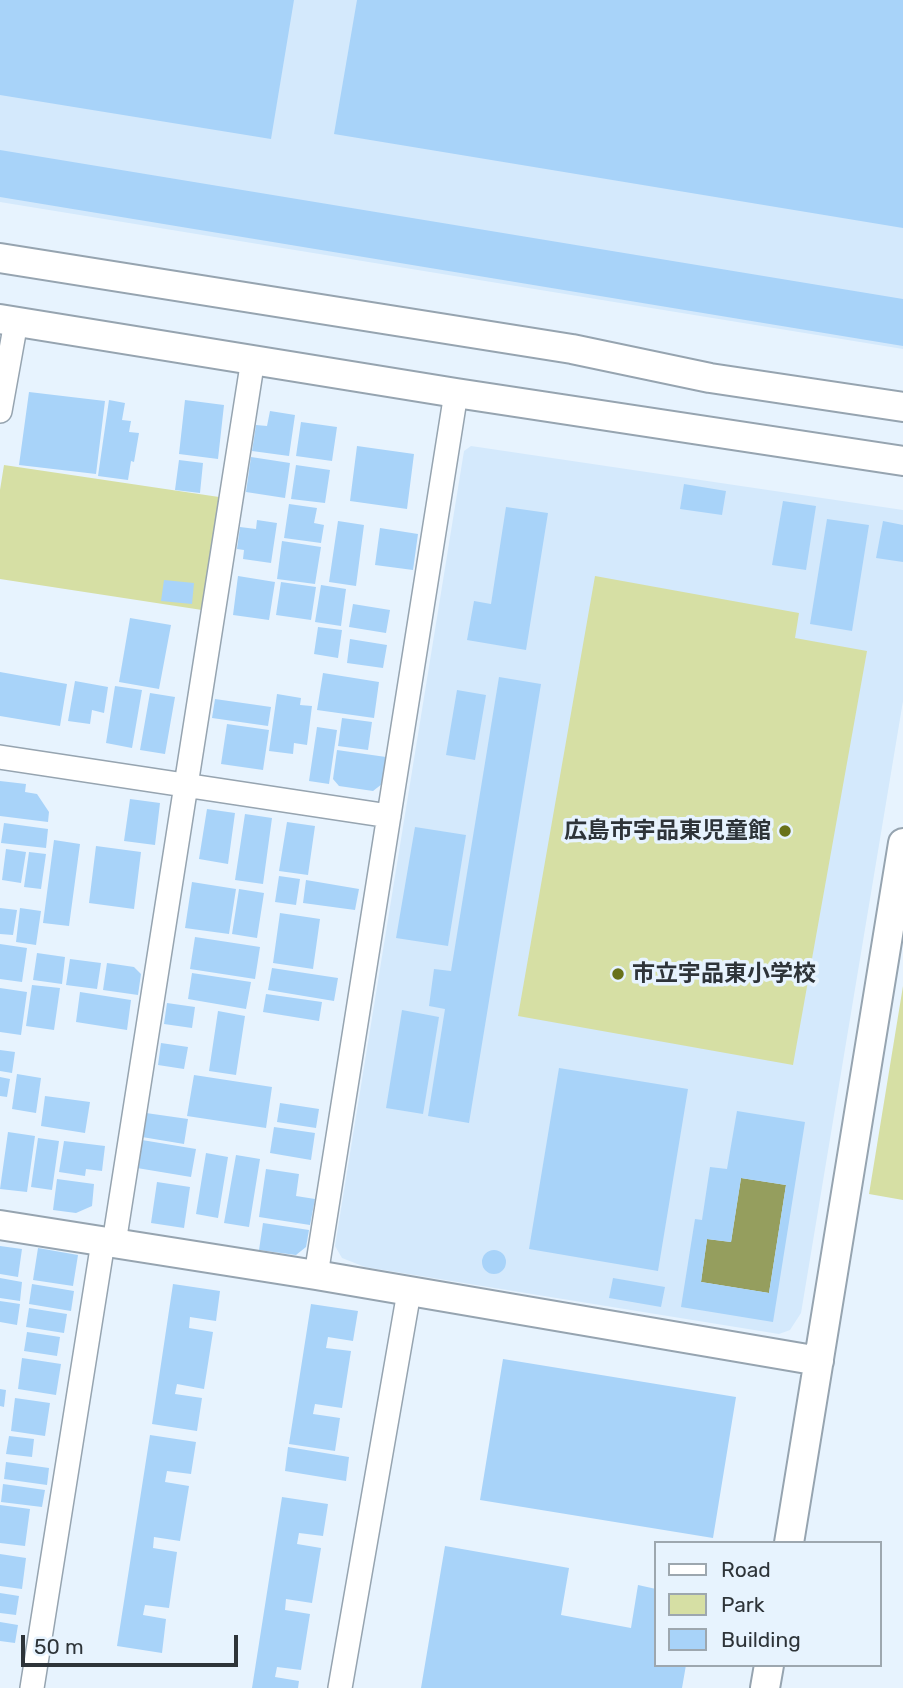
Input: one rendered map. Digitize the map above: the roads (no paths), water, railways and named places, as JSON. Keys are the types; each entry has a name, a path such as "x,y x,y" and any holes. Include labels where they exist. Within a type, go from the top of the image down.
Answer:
{"street":[{"path":"0,258 572,349 710,378 903,407"},
{"path":"0,411 8,320 456,393 903,461"},
{"path":"32,1688 109,1243 253,359"},
{"path":"316,1275 456,393"},
{"path":"0,757 389,816"},
{"path":"789,1541 903,844"},
{"path":"0,1225 316,1275 819,1361"},
{"path":"340,1688 409,1292"},
{"path":"765,1688 769,1667"}],"place":[{"name":"広島市宇品東児童館","path":"785,831"},
{"name":"市立宇品東小学校","path":"618,974"}]}
